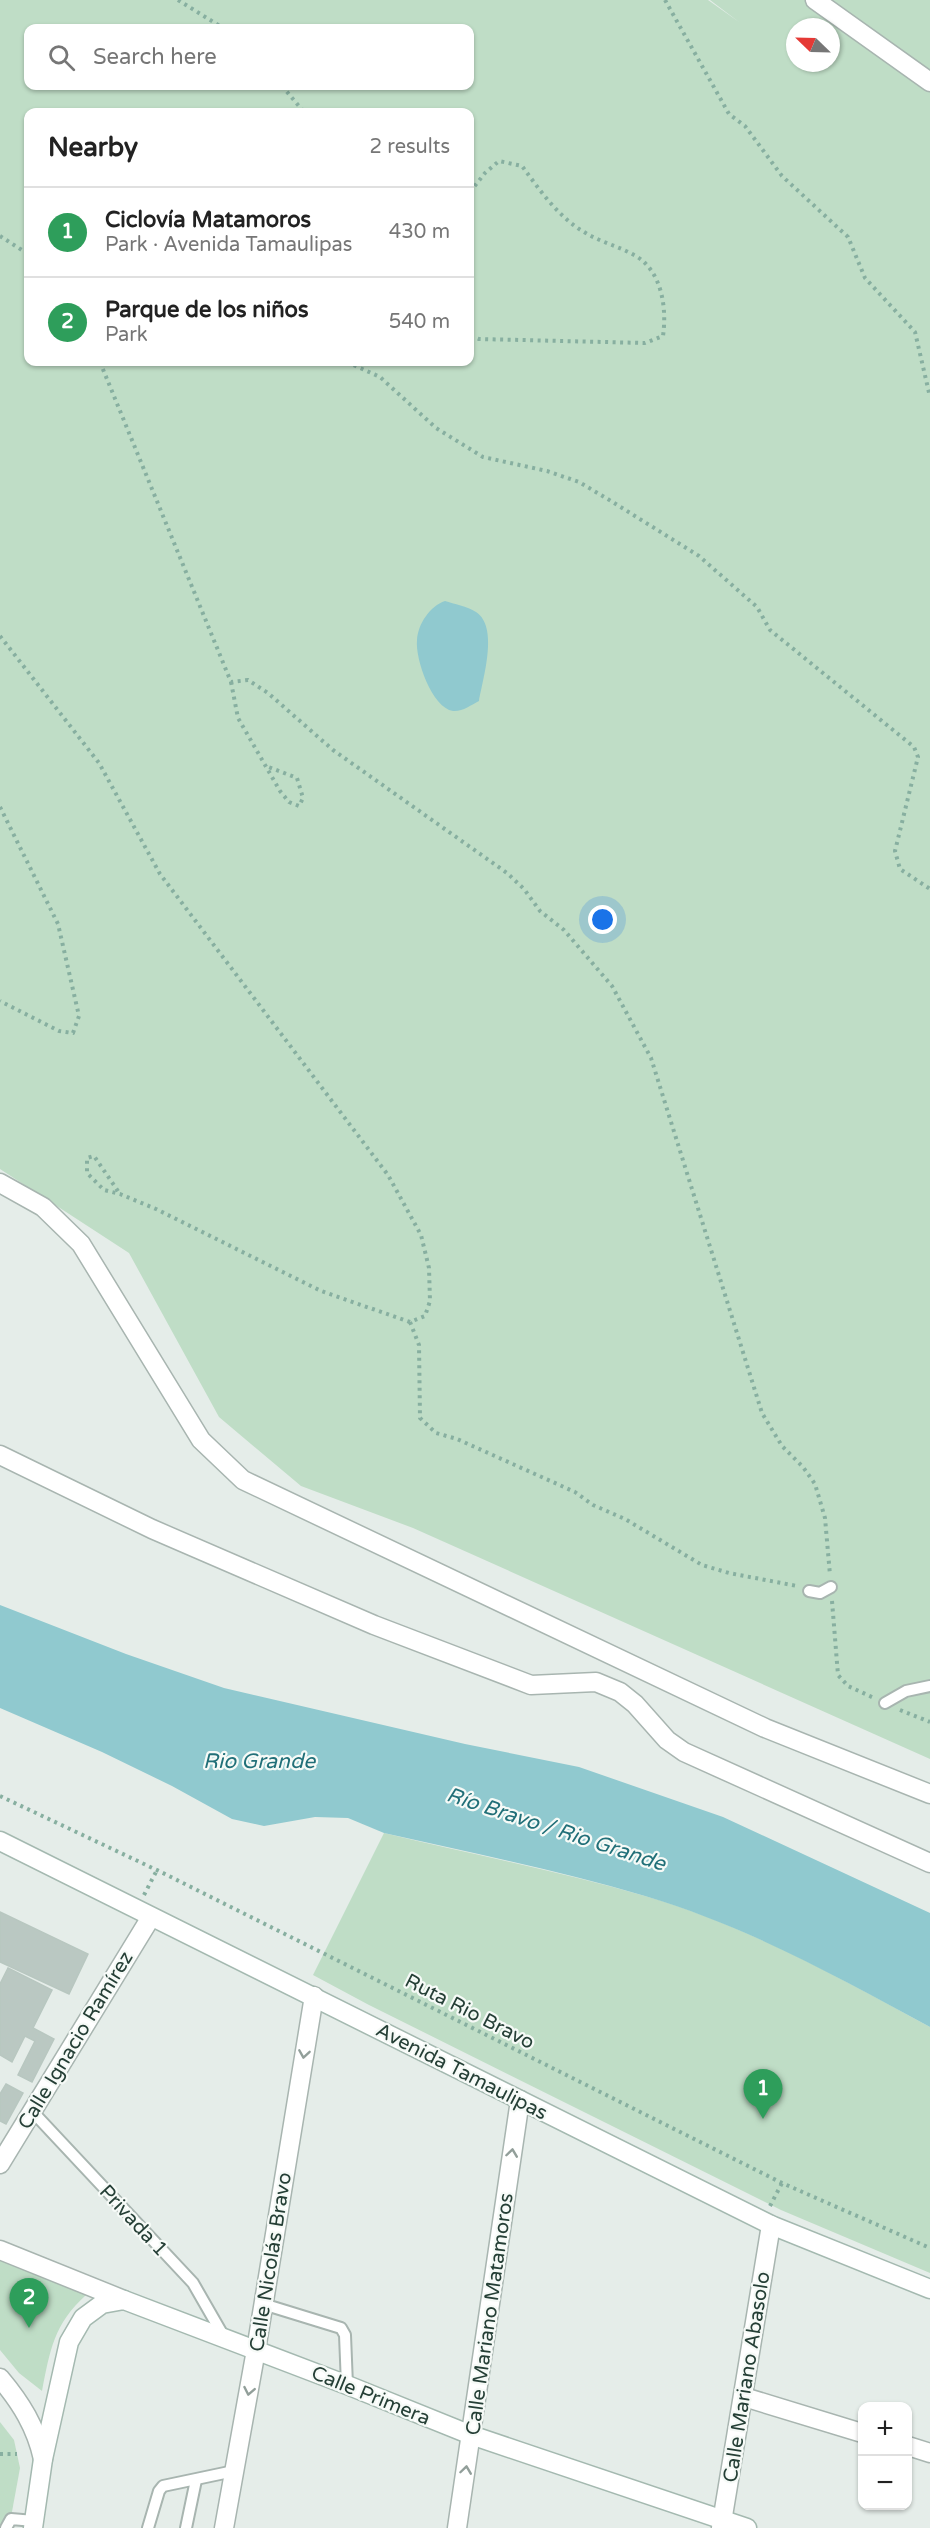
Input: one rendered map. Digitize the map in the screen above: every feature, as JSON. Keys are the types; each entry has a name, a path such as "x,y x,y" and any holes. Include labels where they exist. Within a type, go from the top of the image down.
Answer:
{"street":[{"path":"815,0 930,82"},
{"path":"0,1183 43,1207 81,1244 201,1440 243,1480 765,1728 930,1794"},
{"path":"0,1455 162,1534 374,1625 510,1677 531,1685 596,1682 620,1692 667,1740 684,1752 930,1863"},
{"name":"Avenida Tamaulipas","path":"0,1841 766,2223 930,2289"},
{"name":"Calle Ignacio Ramírez","path":"0,2164 144,1913"},
{"name":"Calle Nicolás Bravo","path":"224,2528 256,2350 314,1996"},
{"name":"Calle Mariano Matamoros","path":"457,2528 520,2100"},
{"name":"Calle Mariano Abasolo","path":"721,2524 744,2397 766,2223"},
{"name":"Calle Primera","path":"0,2250 471,2435 721,2524 747,2528"},
{"path":"33,2524 43,2459 64,2355 75,2329 83,2318 102,2304 124,2300"},
{"path":"0,2378 28,2414 39,2439 43,2459"},
{"path":"744,2397 858,2432"},
{"path":"912,2447 930,2453"}],"lane":[{"path":"810,1591 820,1593 831,1587"},
{"path":"885,1703 906,1691 930,1686"},
{"name":"Privada 1","path":"32,2110 193,2283 224,2337"},
{"path":"263,2304 341,2328 345,2335 347,2385"},
{"path":"148,2528 159,2490 163,2486 234,2471"},
{"path":"186,2528 196,2480"},
{"path":"6,2528 11,2519 33,2524"}],"path":[{"path":"178,0 217,24"},
{"path":"665,0 729,114 745,126 782,176 848,237 865,278 915,332 930,397"},
{"path":"285,90 301,108"},
{"path":"474,187 499,161 522,166 558,210 583,232 637,256 651,269 660,288 666,316 663,336 645,343 474,338"},
{"path":"0,236 24,251"},
{"path":"102,366 231,682 238,718 266,766 289,802 299,806 303,798 297,778 266,766"},
{"path":"355,366 380,377 436,428 483,457 547,471 579,482 699,556 757,607 770,630 914,747 918,757 895,851 900,869 930,889"},
{"path":"0,636 99,763 160,874 388,1175 421,1235 429,1268 430,1301 425,1316 410,1322 321,1291 156,1209 104,1190 87,1173 87,1158 94,1156 120,1194"},
{"path":"231,682 248,680 268,693 333,750 507,873 524,889 540,911 564,930 612,986 651,1058 762,1413 782,1446 815,1484 825,1518 838,1675 848,1686 930,1722"},
{"path":"0,807 58,924 80,1016 73,1033 59,1031 0,1000"},
{"path":"410,1322 419,1345 420,1418 436,1433 457,1439 575,1492 593,1505 625,1520 702,1565 729,1573 795,1585 810,1591 825,1604 834,1616"},
{"name":"Ruta Rio Bravo","path":"0,1796 157,1870 782,2183 930,2248"},
{"path":"144,1913 157,1870"},
{"path":"766,2223 782,2183"},
{"path":"0,2454 17,2454"}],"green space":[{"path":"0,0 708,0 739,22 710,0 930,0 930,1759 413,1528 301,1486 219,1417 129,1253 0,1169"},
{"path":"384,1833 580,1879 682,1908 791,1954 930,2027 930,2273 781,2210 313,1975"},
{"path":"0,2259 86,2295 60,2327 51,2350 42,2391 19,2373 0,2350"},
{"path":"0,2422 14,2440 20,2468 9,2528 0,2528"}],"water":[{"path":"445,601 476,612 483,619 487,629 488,654 479,701 456,711 445,708 432,692 426,682 417,648 422,622 434,607"},
{"name":"Rio Grande","path":"0,1605 126,1654 224,1688 465,1744 579,1767 723,1817 930,1913 930,2027 826,1971 755,1937 645,1896 548,1870 384,1833 348,1818 315,1817 264,1826 232,1819 172,1786 102,1752 0,1708"}],"building":[{"path":"0,1912 88,1954 69,1994 0,1962"},
{"path":"8,1968 52,1990 33,2028 54,2039 32,2082 18,2075 35,2041 25,2036 12,2062 0,2055 0,1984"},
{"path":"6,2084 23,2093 6,2124 0,2121 0,2094"}],"place":[{"name":"Ciclovía Matamoros","path":"763,2119"},
{"name":"Parque de los niños","path":"29,2328"}],"water label":[{"name":"Río Bravo / Rio Grande","path":"556,1829"}]}
